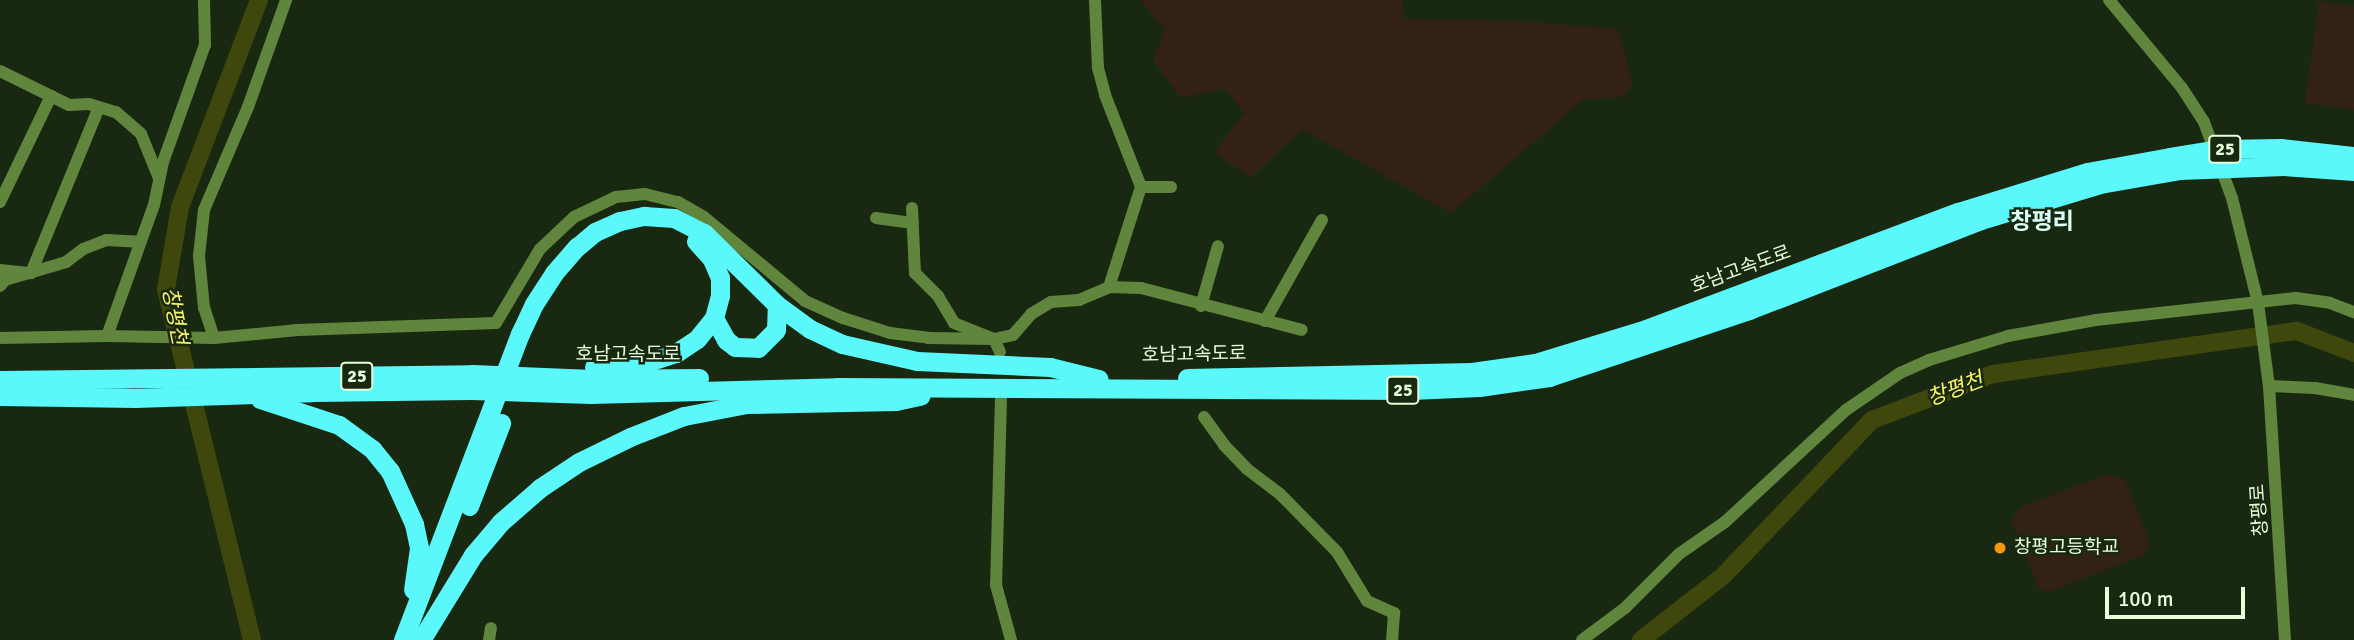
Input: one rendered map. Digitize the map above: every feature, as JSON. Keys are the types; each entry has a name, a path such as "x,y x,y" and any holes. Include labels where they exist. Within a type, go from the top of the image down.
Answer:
{"highway":[{"name":"호남고속도로","path":"0,396 242,386 847,373 1099,379 1472,372 1535,363 1658,324 1958,212 2087,172 2282,157 2354,156"},
{"name":"호남고속도로","path":"2282,157 2354,171"},
{"name":"호남고속도로","path":"591,380 954,388 1411,390 1479,387 1549,377 1749,310 1981,220 2175,164"},
{"path":"401,640 520,334 554,273 595,232 620,221 644,216 674,218 704,233 777,305 810,329 842,344 917,361 1050,367 1099,379"},
{"path":"415,640 486,464 527,348 556,291 603,242 626,230 674,229 696,241 712,259 720,278 720,295 714,318 697,339 676,353 591,380"},
{"path":"714,318 726,340 735,346 758,348 776,330 777,305"},
{"name":"호남고속도로","path":"0,380 133,389"},
{"name":"25","path":"471,382 591,380"},
{"path":"242,386 338,425 372,449 390,471 411,515 419,548 416,578 401,640"},
{"path":"421,640 473,555 501,522 540,488 569,468 629,437 684,416 747,404 896,401 954,388"}],"street":[{"path":"107,336 154,205 159,178 205,45 204,0"},
{"path":"209,338 199,256 204,210 248,107 286,0"},
{"path":"1095,0 1098,68 1105,95 1141,187 1109,287"},
{"name":"창평로","path":"2109,0 2182,88 2204,122 2232,198 2258,303 2268,382 2285,640"},
{"path":"0,71 69,105 89,104 116,112 130,121 141,134 159,178"},
{"path":"2,192 51,96"},
{"path":"31,273 99,107"},
{"path":"1141,187 1171,187"},
{"path":"0,338 209,338 298,330 496,323 540,249 574,217 616,197 645,194 678,202 704,217 805,301 843,318 902,335 994,339 1013,335 1031,314 1051,302 1079,300 1109,287 1140,288 1201,306 1302,330"},
{"path":"912,208 915,273 938,296 954,323 994,339 1000,352"},
{"path":"876,218 913,223"},
{"path":"1265,321 1322,220"},
{"path":"0,286 5,280 66,262 83,249 106,240 139,242"},
{"path":"1201,306 1218,246"},
{"path":"0,270 31,273"},
{"path":"1582,640 1625,608 1679,554 1725,522 1846,410 1900,373 1929,360 2008,336 2096,320 2311,299 2354,312"},
{"path":"2268,382 2354,395"},
{"path":"1001,397 996,585 1011,640"},
{"path":"1204,417 1224,445 1247,470 1280,494 1337,552 1367,601 1394,613 1392,640"}],"shaded area":[{"path":"1141,0 1401,0 1405,19 1520,21 1617,29 1633,83 1622,97 1584,99 1451,213 1302,129 1251,178 1214,152 1245,113 1224,89 1181,98 1153,60 1165,30"},
{"path":"2319,1 2354,6 2354,110 2305,103"},
{"path":"2108,474 2125,480 2150,544 2144,555 2048,592 2039,589 2011,520 2020,507"}],"waterway":[{"name":"창평천","path":"252,640 166,289 180,207 259,0"},
{"name":"창평천","path":"1641,640 1723,576 1872,420 1993,374 2297,331 2354,353"}],"place":[{"name":"창평고등학교","path":"2000,548"}],"district":[{"name":"창평리","path":"2042,222"}]}
